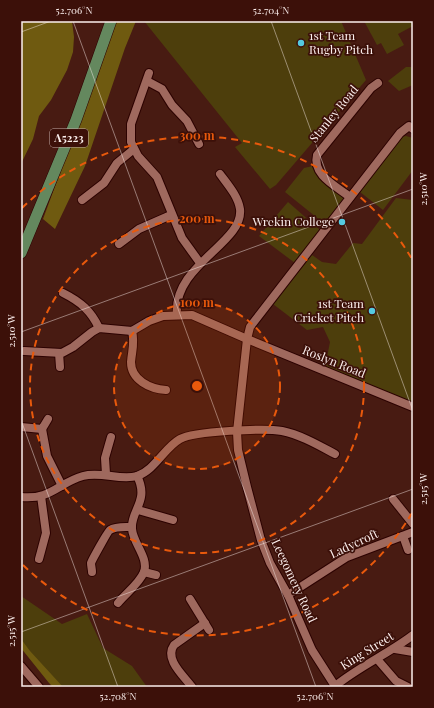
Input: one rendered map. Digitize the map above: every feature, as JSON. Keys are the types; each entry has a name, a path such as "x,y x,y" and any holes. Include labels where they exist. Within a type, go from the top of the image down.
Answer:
{"main road":[{"name":"A5223","path":"21,253 76,120 111,21"}],"street":[{"path":"200,144 187,121 172,105 162,89 148,77 131,124 130,133 134,149 157,177 172,215 187,246 200,263"},
{"name":"Stanley Road","path":"350,197 318,172 315,163 317,154 371,88 378,83"},
{"name":"Leegomery Road","path":"334,687 312,650 288,595 270,563 261,540 241,462 237,432 247,339 250,327 350,197 400,133 411,128"},
{"path":"82,200 104,183 117,163 134,149"},
{"path":"177,314 177,305 182,289 190,274 200,263 213,253 234,227 238,219 240,211 238,201 220,174"},
{"path":"119,244 144,226 172,215"},
{"path":"63,293 78,301 88,309 94,316 100,328"},
{"name":"Roslyn Road","path":"132,331 155,318 177,314 192,315 413,407"},
{"path":"24,351 59,353 68,351 87,335 100,328 132,331 134,343 131,362 134,374 140,381 148,386 166,390"},
{"path":"59,353 60,367"},
{"path":"48,419 42,429 47,456 62,486"},
{"path":"21,426 42,429"},
{"path":"21,497 41,496 83,476 106,474 129,477 137,476 153,465 169,447 183,437 193,434 267,430 283,432 303,438 335,454"},
{"path":"106,474 105,458 111,437"},
{"path":"118,603 125,593 137,583 144,572 143,557 132,527 142,495 137,476"},
{"path":"39,559 46,533 41,496"},
{"path":"393,499 413,524"},
{"path":"138,510 173,520"},
{"path":"92,572 91,562 102,545 106,534 115,528 132,527"},
{"name":"Ladycroft","path":"288,595 347,557 413,532"},
{"path":"403,536 406,547"},
{"path":"144,572 156,575"},
{"path":"190,599 207,626 174,645 171,649 171,659 192,687"},
{"name":"King Street","path":"334,687 395,649 413,635"},
{"path":"395,649 413,652"},
{"path":"377,659 396,681 408,687"},
{"path":"21,666 39,687"}],"shaded area":[{"path":"21,21 72,21 74,37 73,52 67,70 51,100 39,116 33,139 21,164"},
{"path":"116,21 136,21 125,48 85,166 55,229 43,219"},
{"path":"144,21 341,21 366,80 276,185 270,189 235,147 242,143"},
{"path":"364,21 413,21 413,26 398,34 404,45 387,54 381,43 377,45"},
{"path":"406,67 411,67 413,69 413,85 399,91 388,81"},
{"path":"406,136 413,138 413,170 383,210 360,192 402,137"},
{"path":"313,166 316,173 342,195 344,201 326,225 285,192 304,168"},
{"path":"396,198 413,200 413,403 325,367 330,342 323,327 307,330 273,304 312,255 322,262 336,264 353,243 362,244"},
{"path":"288,202 320,230 295,263 259,236"},
{"path":"21,596 62,624 87,614 103,648 132,666 147,687 53,687 21,648"},
{"path":"21,639 63,687 53,687 49,683 21,648"}],"place":[{"name":"1st Team Rugby Pitch","path":"301,43"},
{"name":"Wrekin College","path":"342,222"},
{"name":"1st Team Cricket Pitch","path":"372,311"}]}
